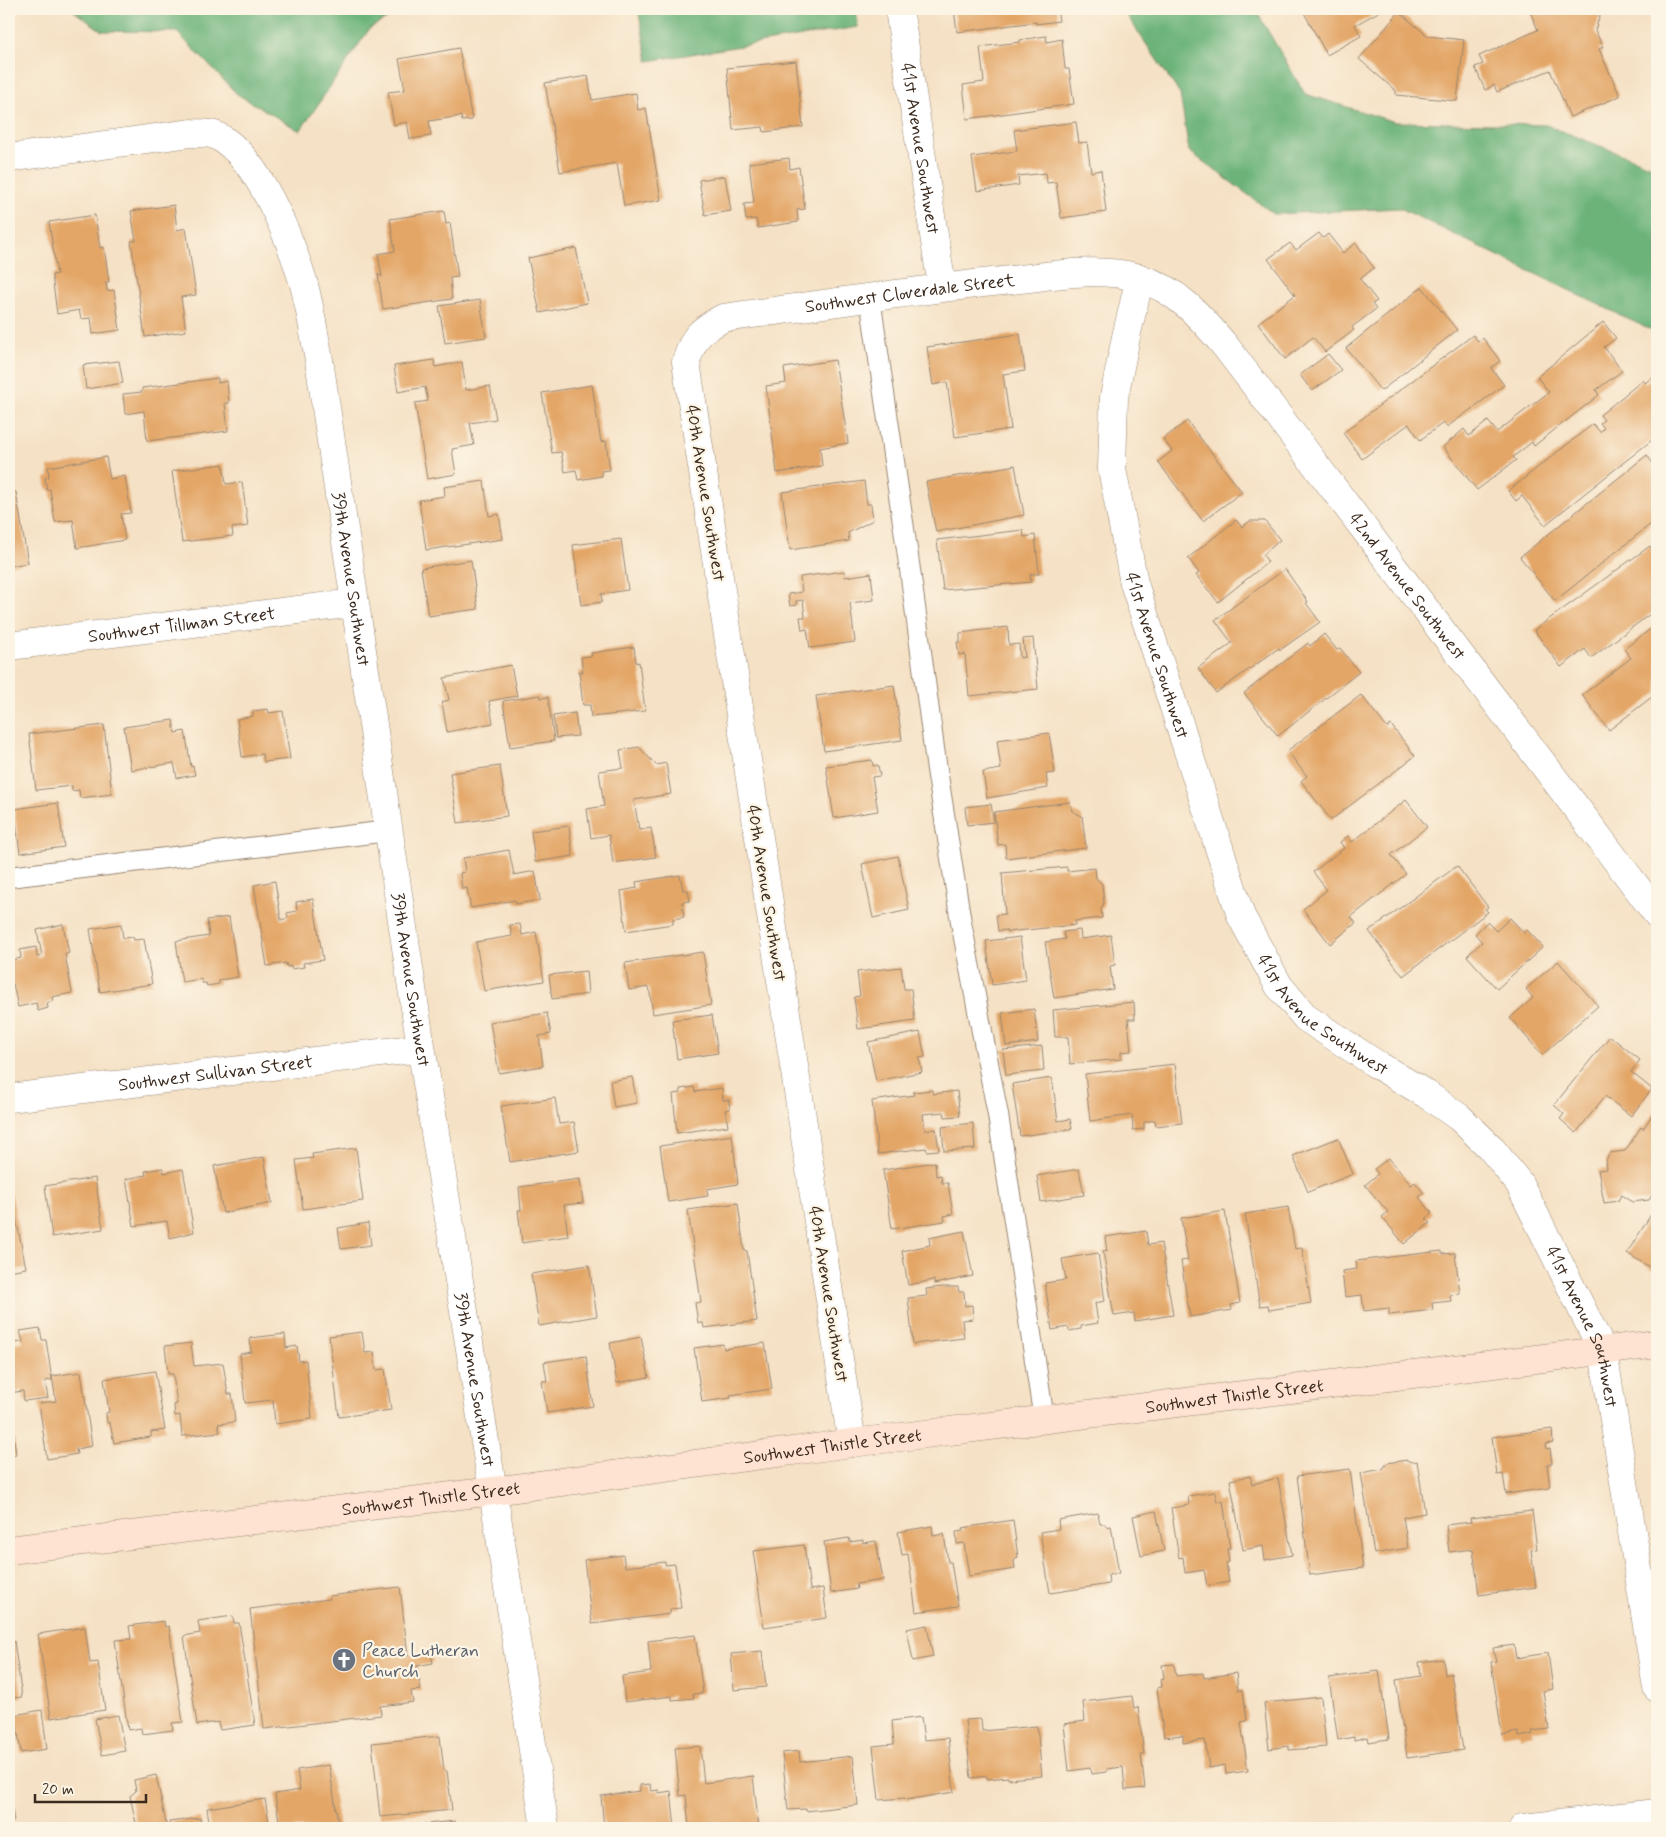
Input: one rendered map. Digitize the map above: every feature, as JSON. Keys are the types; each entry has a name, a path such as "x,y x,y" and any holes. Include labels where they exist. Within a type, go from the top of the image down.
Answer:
{"main road":[{"name":"Southwest Thistle Street","path":"9,1550 852,1443 1657,1344"}],"street":[{"name":"41st Avenue Southwest","path":"899,9 942,287"},
{"name":"39th Avenue Southwest","path":"9,158 191,133 215,135 232,146 255,172 276,210 303,282 319,360 421,1048 493,1490 545,1828"},
{"name":"Southwest Cloverdale Street","path":"692,344 704,328 723,318 942,287 1088,272 1140,278"},
{"name":"41st Avenue Southwest","path":"1140,278 1114,397 1112,469 1134,583 1242,916 1279,986 1306,1018 1426,1094 1460,1118 1490,1147 1519,1184 1603,1351 1657,1688"},
{"name":"42nd Avenue Southwest","path":"1140,278 1174,294 1198,314 1226,347 1657,914"},
{"name":"40th Avenue Southwest","path":"692,344 686,362 852,1443"},
{"name":"Southwest Tillman Street","path":"9,646 354,603"},
{"name":"Southwest Sullivan Street","path":"9,1098 421,1048"},
{"path":"1523,1828 1657,1813"}],"lane":[{"path":"870,298 936,763 962,922 998,1115 1044,1420"},
{"path":"9,877 388,831"}],"green space":[{"path":"71,9 405,9 370,28 300,131 237,94 177,32 102,31"},
{"path":"638,9 856,9 858,27 648,61"},
{"path":"1125,9 1255,9 1305,94 1395,122 1546,125 1657,168 1657,333 1400,208 1274,214 1189,151 1180,94 1126,14"}],"building":[{"path":"954,9 1057,9 1059,21 957,32"},
{"path":"1302,9 1384,9 1355,25 1361,36 1327,55"},
{"path":"1529,9 1602,9 1595,30 1603,47 1599,49 1620,96 1570,117 1550,70 1497,92 1494,85 1485,90 1475,67 1483,64 1479,56 1538,30"},
{"path":"1399,12 1428,36 1464,40 1457,101 1396,95 1396,91 1359,59"},
{"path":"1046,36 1047,42 1062,39 1065,69 1069,69 1074,104 967,119 963,85 984,82 980,47 1020,42 1020,40"},
{"path":"459,48 472,120 462,121 461,116 429,121 431,136 410,139 407,122 394,125 388,92 405,90 399,59"},
{"path":"796,61 803,127 764,132 763,127 733,130 727,68"},
{"path":"588,76 592,100 636,93 638,110 646,108 661,200 624,206 617,163 560,172 545,83"},
{"path":"1076,122 1079,143 1087,142 1091,172 1101,170 1106,212 1061,218 1056,182 1047,183 1046,173 1018,176 1019,185 977,191 972,157 1017,151 1014,130"},
{"path":"789,158 790,169 799,167 805,209 797,210 798,222 758,228 756,219 746,220 744,204 754,203 749,163"},
{"path":"725,176 731,211 705,215 699,180"},
{"path":"174,205 177,230 186,228 196,295 181,297 186,331 145,337 131,241 136,241 131,211"},
{"path":"444,211 446,224 450,223 458,277 450,278 452,299 383,309 378,274 382,277 378,254 395,251 390,219"},
{"path":"95,215 100,248 104,247 109,282 106,282 107,291 114,290 120,330 93,334 91,318 81,319 79,310 57,314 52,275 57,274 49,222"},
{"path":"1319,233 1323,238 1328,234 1343,253 1356,243 1374,268 1360,279 1377,301 1372,304 1376,309 1352,327 1354,330 1325,352 1313,337 1285,359 1258,323 1295,295 1268,259 1290,243 1296,250"},
{"path":"576,248 587,303 540,313 528,258"},
{"path":"9,275 13,299 9,300"},
{"path":"1422,287 1457,330 1381,391 1346,348"},
{"path":"480,300 486,337 445,343 439,306"},
{"path":"1603,322 1616,338 1604,347 1622,371 1596,390 1599,395 1534,446 1532,442 1513,457 1516,460 1477,490 1443,447 1464,429 1469,436 1488,421 1497,432 1549,392 1537,377"},
{"path":"1020,334 1025,371 1003,374 1011,429 955,437 947,382 933,385 927,347"},
{"path":"1473,335 1478,341 1483,338 1500,361 1491,368 1504,385 1447,427 1443,423 1420,440 1409,424 1362,459 1343,433"},
{"path":"1328,354 1341,370 1312,391 1300,375"},
{"path":"434,360 435,367 462,362 466,390 490,386 496,419 470,423 474,445 452,449 456,474 427,479 415,403 428,401 425,387 398,392 394,366"},
{"path":"835,360 848,443 820,448 822,466 777,473 766,386 786,383 784,368"},
{"path":"119,361 123,383 86,389 83,365"},
{"path":"1657,374 1657,436 1545,525 1522,496 1516,501 1508,491 1593,424 1600,432 1604,428 1600,423 1604,420 1600,415 1643,380 1645,383"},
{"path":"218,378 218,383 227,381 229,403 225,403 228,431 147,441 144,411 125,414 123,394 142,392 142,388"},
{"path":"592,385 601,442 606,441 610,470 601,471 602,476 578,480 576,470 565,472 561,452 552,453 542,393"},
{"path":"1187,421 1242,492 1203,521 1158,462 1172,451 1163,439"},
{"path":"1647,455 1654,465 1657,465 1657,519 1555,601 1520,557"},
{"path":"106,457 110,479 125,476 131,513 121,514 125,540 77,548 73,520 55,522 50,489 47,490 45,478 49,477 48,467"},
{"path":"223,464 226,484 242,482 248,526 232,528 233,536 182,542 172,471"},
{"path":"1015,465 1024,515 936,532 926,482"},
{"path":"484,481 489,516 499,514 503,539 426,550 419,500 445,496 444,487"},
{"path":"864,481 867,504 871,504 873,520 848,533 849,541 790,550 782,492"},
{"path":"16,492 28,563 9,566 9,493"},
{"path":"1236,520 1242,527 1250,521 1265,521 1280,540 1263,555 1268,562 1218,602 1196,575 1199,573 1188,558"},
{"path":"1023,530 1024,537 1035,535 1039,574 1030,574 1031,582 943,590 937,540"},
{"path":"621,539 628,590 601,594 602,602 581,605 573,545"},
{"path":"1650,546 1657,557 1657,609 1591,658 1585,649 1561,667 1534,630"},
{"path":"471,560 478,609 428,616 421,568"},
{"path":"1285,569 1320,622 1280,650 1279,648 1216,693 1198,668 1232,643 1215,620"},
{"path":"844,571 845,577 871,573 874,600 850,603 855,642 810,648 807,629 802,630 800,617 805,617 803,600 796,601 797,605 790,606 788,594 802,592 800,577"},
{"path":"1657,624 1657,693 1609,730 1582,695 1631,658 1624,649"},
{"path":"1008,627 1009,645 1019,644 1020,658 1025,657 1023,639 1033,638 1038,689 969,696 965,654 959,655 957,642 960,642 960,633"},
{"path":"1324,634 1337,650 1340,648 1359,672 1278,736 1244,693 1308,643 1310,646"},
{"path":"634,647 636,663 639,662 645,711 591,717 590,705 583,705 579,671 583,672 581,657 592,656 591,653"},
{"path":"511,665 517,696 489,701 493,723 447,732 442,702 449,700 444,678"},
{"path":"894,685 902,740 824,751 816,696"},
{"path":"540,695 541,698 548,697 554,741 510,747 503,701"},
{"path":"1361,695 1387,728 1391,725 1415,756 1331,820 1301,781 1307,776 1287,751"},
{"path":"268,709 269,713 283,711 290,759 264,762 262,754 242,757 237,719 253,716 253,711"},
{"path":"575,713 578,736 556,738 553,716"},
{"path":"173,720 175,733 185,731 191,767 193,766 195,775 177,778 174,763 131,770 124,727"},
{"path":"104,725 112,794 80,798 79,790 72,791 72,786 36,790 29,734"},
{"path":"1049,733 1055,773 1046,774 1048,788 987,798 983,772 1001,769 997,740"},
{"path":"639,747 656,765 666,763 671,794 634,800 639,830 651,828 656,857 613,863 609,835 591,838 587,809 604,806 599,771 623,768 620,750"},
{"path":"872,760 873,766 878,765 880,776 872,777 878,811 834,818 826,766"},
{"path":"500,766 507,816 458,823 450,773"},
{"path":"1406,800 1427,827 1391,855 1406,874 1351,917 1356,923 1330,944 1303,909 1327,890 1313,872 1344,848 1340,842 1348,836 1352,842"},
{"path":"1070,802 1072,811 1082,816 1086,848 1006,858 1005,844 998,845 994,812"},
{"path":"58,803 64,847 20,853 14,809"},
{"path":"991,804 994,822 967,825 965,807"},
{"path":"569,826 573,856 535,862 531,831"},
{"path":"509,850 514,875 535,871 540,900 516,904 515,900 471,908 467,888 462,889 460,873 465,872 463,858"},
{"path":"898,856 909,910 873,918 862,864"},
{"path":"1457,866 1488,907 1485,909 1488,912 1403,976 1369,931"},
{"path":"1067,867 1067,871 1095,868 1096,878 1102,884 1104,903 1101,909 1102,918 1075,921 1075,925 1007,932 1007,930 998,931 996,915 1005,914 1002,873"},
{"path":"680,875 683,890 688,890 690,901 682,902 684,917 673,919 673,924 626,931 621,891 637,888 636,882"},
{"path":"275,881 281,920 288,918 287,913 297,911 296,902 313,899 323,960 303,963 304,967 291,969 291,966 287,967 286,963 267,966 254,885"},
{"path":"229,917 238,977 219,980 219,984 207,986 206,983 202,983 201,979 182,982 176,941 209,936 207,920"},
{"path":"1510,918 1524,933 1527,930 1543,947 1497,989 1467,956 1482,942 1475,934 1487,922 1496,931"},
{"path":"63,924 69,953 65,954 72,993 52,997 53,1001 47,1003 48,1008 38,1011 36,1003 18,1007 13,984 11,985 9,961 21,958 20,950 36,947 37,957 42,956 37,930"},
{"path":"121,924 123,938 144,939 152,984 100,992 90,929"},
{"path":"520,924 522,935 536,932 544,981 484,991 476,942 512,936 510,925"},
{"path":"1080,930 1081,939 1111,935 1115,965 1110,966 1113,989 1054,998 1045,942 1065,939 1063,932"},
{"path":"1020,937 1026,980 992,985 986,941"},
{"path":"703,952 711,1005 653,1014 649,987 629,990 625,963"},
{"path":"1558,961 1598,1006 1542,1055 1510,1018 1533,998 1526,989"},
{"path":"901,967 904,989 911,989 915,1021 858,1029 854,997 860,996 857,972"},
{"path":"586,971 588,994 552,999 549,975"},
{"path":"1134,1002 1135,1019 1128,1019 1131,1051 1121,1052 1121,1059 1070,1064 1068,1037 1055,1037 1053,1010"},
{"path":"1034,1009 1038,1042 1006,1046 1002,1013"},
{"path":"547,1013 551,1034 539,1036 543,1066 499,1073 490,1022"},
{"path":"712,1015 718,1053 677,1059 672,1020"},
{"path":"920,1032 925,1057 919,1058 922,1072 876,1081 868,1042"},
{"path":"1610,1036 1640,1060 1631,1072 1652,1089 1631,1116 1605,1096 1576,1133 1560,1119 1564,1114 1554,1105"},
{"path":"1042,1046 1044,1071 1006,1075 1003,1050"},
{"path":"1175,1064 1182,1123 1156,1126 1155,1120 1144,1122 1144,1129 1133,1130 1132,1115 1090,1121 1085,1074"},
{"path":"632,1077 637,1103 614,1107 610,1081"},
{"path":"1052,1078 1058,1121 1070,1119 1072,1129 1020,1136 1012,1084"},
{"path":"694,1087 695,1092 722,1088 723,1100 729,1100 730,1109 725,1110 728,1126 677,1133 673,1094 681,1093 680,1089"},
{"path":"932,1090 933,1094 957,1091 960,1116 945,1117 944,1112 923,1114 925,1130 936,1129 939,1150 927,1151 926,1148 878,1154 872,1101 914,1095 913,1092"},
{"path":"555,1098 559,1124 574,1122 579,1151 510,1162 501,1106"},
{"path":"1657,1107 1657,1187 1649,1200 1632,1202 1621,1195 1618,1201 1604,1203 1598,1170 1607,1169 1606,1160 1610,1153 1625,1151 1641,1127 1643,1129"},
{"path":"973,1123 975,1149 944,1151 942,1127"},
{"path":"732,1135 738,1184 707,1189 708,1196 668,1202 660,1146"},
{"path":"1338,1138 1353,1174 1308,1192 1293,1156"},
{"path":"356,1148 363,1201 303,1209 296,1160 313,1158 312,1154"},
{"path":"264,1157 272,1203 223,1213 214,1166"},
{"path":"1389,1158 1411,1185 1415,1182 1424,1193 1419,1197 1432,1213 1426,1219 1430,1223 1404,1244 1382,1217 1388,1212 1365,1185 1378,1174 1374,1169"},
{"path":"935,1162 936,1176 941,1175 942,1183 948,1183 953,1214 944,1216 945,1221 892,1229 883,1170"},
{"path":"163,1168 164,1173 183,1169 194,1232 170,1238 167,1221 134,1226 126,1179 146,1175 145,1171"},
{"path":"1079,1169 1084,1195 1041,1202 1037,1176"},
{"path":"95,1178 103,1229 52,1237 45,1186"},
{"path":"580,1179 583,1203 564,1205 568,1236 522,1243 518,1210 521,1210 519,1187"},
{"path":"9,1193 11,1193 26,1268 9,1271"},
{"path":"738,1203 744,1250 747,1251 757,1321 704,1328 703,1323 698,1323 695,1303 701,1302 688,1210"},
{"path":"1657,1205 1657,1265 1654,1270 1627,1253"},
{"path":"1288,1207 1295,1249 1302,1248 1311,1303 1269,1310 1268,1305 1260,1306 1245,1214"},
{"path":"1225,1211 1240,1303 1231,1305 1232,1310 1190,1317 1181,1261 1188,1260 1181,1218"},
{"path":"368,1223 371,1245 341,1249 338,1228"},
{"path":"964,1231 973,1276 934,1284 934,1280 908,1285 902,1251 930,1245 929,1238"},
{"path":"1146,1231 1148,1245 1161,1243 1173,1315 1135,1321 1134,1313 1114,1316 1103,1251 1107,1252 1105,1237"},
{"path":"1442,1251 1442,1254 1455,1253 1460,1294 1450,1295 1451,1301 1432,1303 1433,1310 1389,1315 1389,1308 1364,1311 1362,1295 1345,1297 1342,1271 1357,1269 1356,1261"},
{"path":"1098,1253 1105,1301 1095,1303 1098,1323 1081,1326 1081,1329 1069,1331 1068,1327 1052,1330 1045,1283 1066,1280 1062,1259"},
{"path":"589,1265 597,1316 539,1326 531,1274"},
{"path":"958,1287 959,1292 964,1292 965,1306 972,1305 973,1319 962,1320 964,1338 913,1344 908,1298 927,1296 926,1289"},
{"path":"40,1328 42,1340 46,1340 52,1380 45,1381 48,1398 24,1401 23,1391 9,1393 9,1355 15,1354 14,1343 23,1342 20,1331"},
{"path":"362,1332 365,1353 374,1352 376,1370 385,1369 391,1410 339,1417 329,1336"},
{"path":"285,1334 286,1348 297,1346 299,1361 306,1360 312,1419 275,1424 273,1400 245,1403 240,1354 251,1352 250,1338"},
{"path":"641,1337 649,1377 617,1383 610,1343"},
{"path":"191,1343 194,1366 223,1363 228,1394 232,1394 235,1422 218,1424 220,1432 182,1436 180,1415 175,1416 174,1405 177,1404 173,1374 168,1374 165,1346"},
{"path":"765,1343 772,1389 730,1395 731,1398 702,1402 694,1348 723,1344 724,1349"},
{"path":"586,1356 593,1406 547,1413 542,1381 547,1381 544,1362"},
{"path":"155,1371 165,1430 151,1432 151,1437 114,1443 110,1423 107,1423 106,1413 109,1412 104,1379"},
{"path":"81,1372 92,1446 76,1449 77,1454 47,1459 39,1403 56,1401 52,1376"},
{"path":"9,1413 11,1413 16,1455 9,1456"},
{"path":"1552,1429 1553,1443 1546,1444 1547,1449 1550,1448 1552,1464 1547,1464 1550,1488 1506,1494 1503,1474 1497,1475 1492,1437"},
{"path":"1407,1460 1411,1462 1417,1461 1425,1513 1403,1517 1408,1548 1374,1554 1361,1473 1383,1469 1387,1463"},
{"path":"1350,1469 1363,1568 1310,1575 1297,1476"},
{"path":"1250,1476 1252,1484 1278,1478 1292,1555 1265,1560 1263,1546 1243,1550 1230,1480"},
{"path":"1215,1492 1217,1502 1223,1501 1230,1549 1227,1549 1229,1562 1226,1563 1229,1582 1207,1586 1204,1570 1185,1573 1183,1557 1179,1558 1171,1508 1189,1505 1188,1496"},
{"path":"1156,1511 1164,1551 1141,1556 1133,1516"},
{"path":"1532,1511 1537,1549 1531,1550 1536,1587 1479,1595 1473,1549 1449,1552 1446,1525 1471,1522 1470,1518"},
{"path":"1098,1513 1100,1524 1105,1524 1106,1527 1111,1526 1119,1573 1108,1575 1109,1584 1050,1593 1040,1532 1059,1529 1058,1520"},
{"path":"1013,1520 1018,1557 1014,1561 1015,1569 969,1576 964,1543 957,1544 956,1532 963,1531 962,1528"},
{"path":"932,1526 933,1536 944,1534 948,1562 951,1562 958,1606 916,1612 908,1554 902,1555 898,1532"},
{"path":"849,1538 850,1542 876,1541 883,1580 856,1584 857,1589 831,1593 824,1542"},
{"path":"804,1545 810,1590 823,1588 827,1618 764,1627 753,1551"},
{"path":"623,1555 625,1567 665,1562 665,1565 675,1564 681,1608 670,1609 670,1614 592,1624 584,1560"},
{"name":"Peace Lutheran Church","path":"400,1587 408,1656 431,1653 433,1663 417,1666 421,1690 411,1691 413,1702 380,1706 381,1715 264,1729 250,1609 330,1599 329,1596"},
{"path":"233,1616 234,1623 239,1623 255,1725 220,1730 218,1722 197,1725 184,1636 200,1633 198,1621"},
{"path":"164,1621 165,1627 169,1626 183,1722 172,1723 173,1730 142,1734 141,1728 128,1730 115,1640 131,1639 129,1626"},
{"path":"927,1625 933,1657 913,1661 907,1629"},
{"path":"85,1627 90,1663 98,1662 105,1710 51,1718 38,1634"},
{"path":"695,1635 703,1693 693,1694 694,1698 672,1700 672,1696 625,1702 622,1676 651,1672 648,1641"},
{"path":"14,1641 22,1697 12,1698 14,1715 42,1710 47,1749 21,1753 17,1726 9,1727 9,1642"},
{"path":"1514,1645 1516,1658 1548,1653 1553,1689 1543,1691 1549,1729 1532,1731 1533,1734 1519,1737 1518,1732 1502,1735 1491,1662 1496,1661 1493,1648"},
{"path":"762,1651 766,1687 734,1690 731,1654"},
{"path":"1443,1659 1445,1675 1451,1673 1463,1750 1407,1758 1396,1680 1421,1676 1419,1662"},
{"path":"1174,1664 1176,1676 1203,1673 1204,1678 1236,1673 1238,1690 1243,1690 1247,1721 1241,1722 1248,1771 1226,1774 1225,1765 1209,1768 1205,1740 1183,1743 1183,1735 1164,1737 1157,1688 1162,1687 1161,1679 1164,1678 1162,1665"},
{"path":"1379,1671 1389,1739 1368,1742 1367,1737 1354,1740 1354,1737 1338,1740 1329,1678"},
{"path":"1132,1696 1134,1708 1138,1707 1144,1754 1141,1754 1145,1788 1125,1790 1123,1767 1091,1774 1090,1768 1069,1771 1064,1724 1085,1721 1083,1702"},
{"path":"1321,1697 1326,1747 1289,1750 1289,1746 1269,1749 1264,1703"},
{"path":"118,1715 125,1751 102,1755 95,1719"},
{"path":"921,1717 924,1740 948,1738 954,1792 906,1800 905,1798 879,1800 873,1746 894,1744 892,1721"},
{"path":"981,1719 982,1731 1037,1726 1042,1776 1008,1779 1008,1777 987,1779 987,1776 971,1778 965,1720"},
{"path":"440,1736 444,1771 447,1771 452,1810 380,1817 372,1743"},
{"path":"700,1746 704,1783 753,1776 759,1828 689,1828 686,1795 680,1796 675,1748"},
{"path":"799,1751 800,1762 853,1756 858,1805 806,1811 806,1809 788,1810 782,1753"},
{"path":"329,1765 339,1828 280,1828 275,1794 300,1790 297,1770"},
{"path":"156,1775 167,1828 137,1828 130,1796 136,1791 134,1780"},
{"path":"650,1784 651,1791 659,1790 659,1793 671,1791 675,1828 604,1828 601,1796 640,1791 640,1785"},
{"path":"9,1793 14,1821 9,1822"},
{"path":"265,1799 270,1828 210,1828 207,1808"},
{"path":"200,1818 202,1828 170,1828 169,1822"},
{"path":"455,1821 455,1828 397,1828 397,1827"}],"place":[{"name":"Peace Lutheran Church","path":"344,1660"}]}
